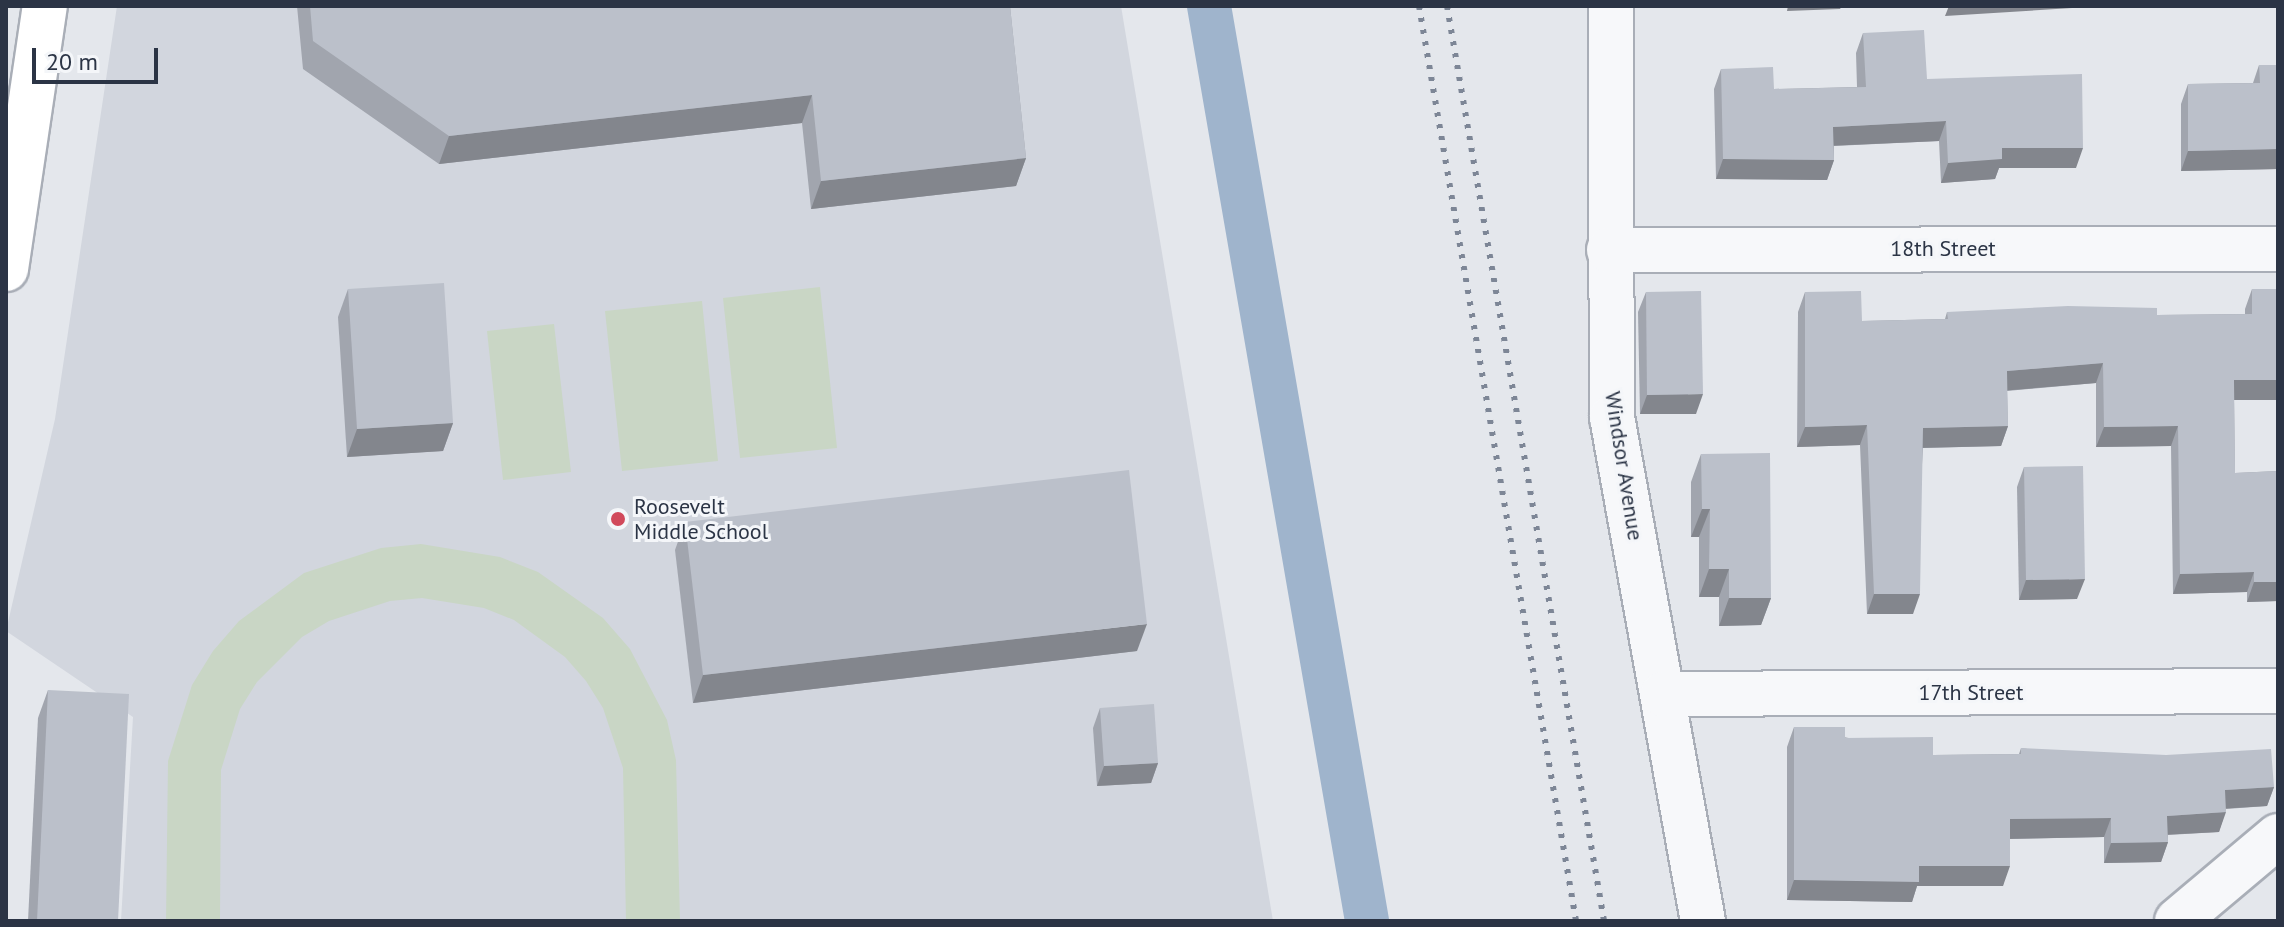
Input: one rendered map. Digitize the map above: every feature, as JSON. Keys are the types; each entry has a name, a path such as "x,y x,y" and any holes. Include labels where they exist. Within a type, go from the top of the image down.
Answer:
{"main road":[{"path":"6,269 45,6"}],"street":[{"name":"Windsor Avenue","path":"1611,6 1609,250 1612,417 1703,921"},
{"name":"18th Street","path":"1609,250 2278,249"},
{"name":"17th Street","path":"1663,694 2278,691"},
{"path":"2177,921 2278,836"}],"shaded area":[{"name":"Roosevelt Middle School","path":"117,6 1121,6 1273,921 121,921 133,717 6,631 55,419"}],"green space":[{"path":"820,287 837,448 740,458 723,298"},
{"path":"702,301 718,461 622,471 605,311"},
{"path":"554,324 571,472 503,480 487,331"},
{"path":"421,544 500,557 538,572 603,618 630,649 667,720 676,760 680,921 626,921 623,768 603,708 586,681 565,657 514,620 484,608 422,598 390,601 329,621 302,637 257,682 240,709 221,770 220,921 166,921 168,761 192,685 213,651 239,621 304,573 381,548"}],"building":[{"path":"310,6 1010,6 1026,158 821,181 812,95 449,136 313,41"},
{"path":"1924,30 1927,79 2082,74 2083,148 2002,148 2002,159 1948,163 1946,121 1833,127 1834,160 1723,159 1721,69 1773,67 1774,89 1866,87 1863,33"},
{"path":"2259,65 2278,65 2278,149 2188,151 2188,84 2260,83"},
{"path":"444,283 453,423 357,429 348,289"},
{"path":"2252,289 2278,289 2278,380 2234,380 2235,473 2278,471 2278,582 2254,582 2254,572 2180,574 2178,426 2104,427 2103,363 2007,371 2008,426 1923,428 1920,594 1874,594 1867,425 1805,427 1805,292 1861,291 1862,321 1948,319 1947,312 2068,306 2157,308 2157,315 2252,314"},
{"path":"1701,291 1703,394 1647,395 1646,292"},
{"path":"1770,453 1771,598 1729,598 1729,569 1709,569 1710,509 1702,509 1701,454"},
{"path":"2083,466 2085,579 2026,580 2024,467"},
{"path":"1129,470 1147,624 703,675 685,522"},
{"path":"48,690 129,694 118,921 37,921"},
{"path":"1154,704 1158,763 1104,766 1100,708"},
{"path":"1794,727 1845,727 1845,738 1933,737 1933,755 2021,754 2021,748 2166,755 2271,749 2274,787 2225,790 2226,812 2167,816 2168,842 2111,843 2111,818 2010,819 2010,866 1919,866 1919,882 1794,880"}],"waterway":[{"path":"1209,6 1367,921"}],"railway":[{"path":"1419,6 1576,921"},
{"path":"1447,6 1604,921"}],"place":[{"name":"Roosevelt Middle School","path":"618,519"}]}
